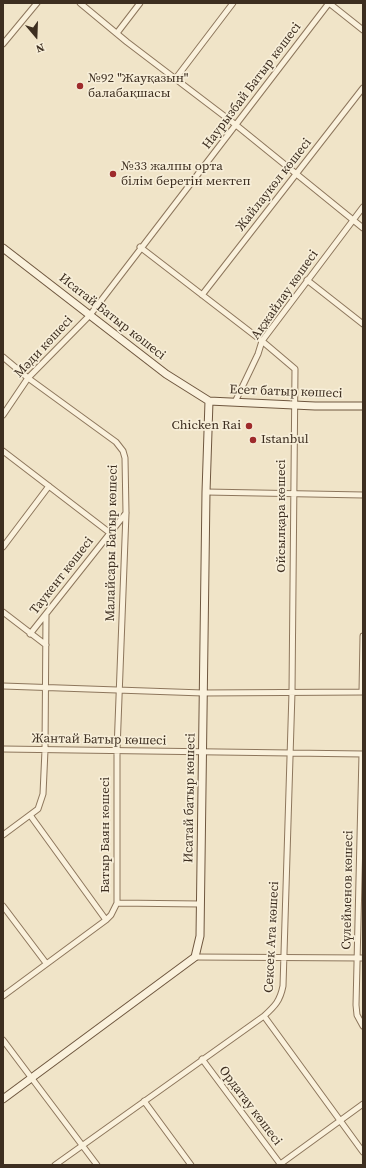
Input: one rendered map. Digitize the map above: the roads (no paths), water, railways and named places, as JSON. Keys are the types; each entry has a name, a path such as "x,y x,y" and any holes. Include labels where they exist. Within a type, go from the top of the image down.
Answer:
{"street":[{"path":"3,44 37,3"},
{"path":"80,3 236,125 363,228"},
{"path":"117,33 140,3"},
{"path":"176,78 233,3"},
{"path":"329,3 363,30"},
{"name":"Наурызбай Батыр көшесі","path":"90,314 329,3"},
{"name":"Жайлаукөл көшесі","path":"202,295 363,88"},
{"name":"Ақжайлау көшесі","path":"235,402 258,354 262,341 363,207"},
{"name":"Ойсылқара көшесі","path":"140,247 262,341 295,369 292,494 292,692"},
{"name":"Исатай Батыр көшесі","path":"3,248 166,374 209,401"},
{"path":"307,280 363,324"},
{"name":"Мәди көшесі","path":"3,415 28,378 90,314"},
{"name":"Малайсары Батыр көшесі","path":"3,357 28,378 116,442 120,446 125,458 126,513 120,691"},
{"name":"Есет батыр көшесі","path":"209,401 294,405 363,406"},
{"name":"Исатай батыр көшесі","path":"195,957 200,936 206,492 209,401"},
{"path":"3,451 110,533"},
{"path":"3,547 49,486"},
{"path":"206,492 363,496"},
{"name":"Таукент көшесі","path":"30,634 126,513"},
{"path":"3,612 46,645"},
{"path":"3,835 38,809 43,794 45,750 46,614"},
{"path":"3,686 203,693 362,692 363,636"},
{"name":"Батыр Баян көшесі","path":"3,996 106,920 111,915 117,903 117,750 120,691"},
{"name":"Сексек Ата көшесі","path":"55,1165 144,1100 264,1016 281,998 284,956 292,692"},
{"name":"Жантай Батыр көшесі","path":"3,749 117,750 202,753 289,752 362,754"},
{"name":"Сүлейменов көшесі","path":"362,754 360,958 356,1004 358,1015 363,1026"},
{"path":"30,815 106,920"},
{"path":"117,903 200,904"},
{"path":"3,906 46,964"},
{"path":"3,1099 195,957 284,956 360,958"},
{"path":"264,1016 363,1152"},
{"path":"3,1040 96,1165"},
{"name":"Ордатау көшесі","path":"202,1059 280,1165"},
{"path":"144,1100 191,1165"},
{"path":"280,1165 363,1104"}],"place":[{"name":"№92 \"Жауқазын\" балабақшасы","path":"80,86"},
{"name":"№33 жалпы орта білім беретін мектеп","path":"113,174"},
{"name":"Chicken Rai","path":"249,426"},
{"name":"Istanbul","path":"253,440"}]}
